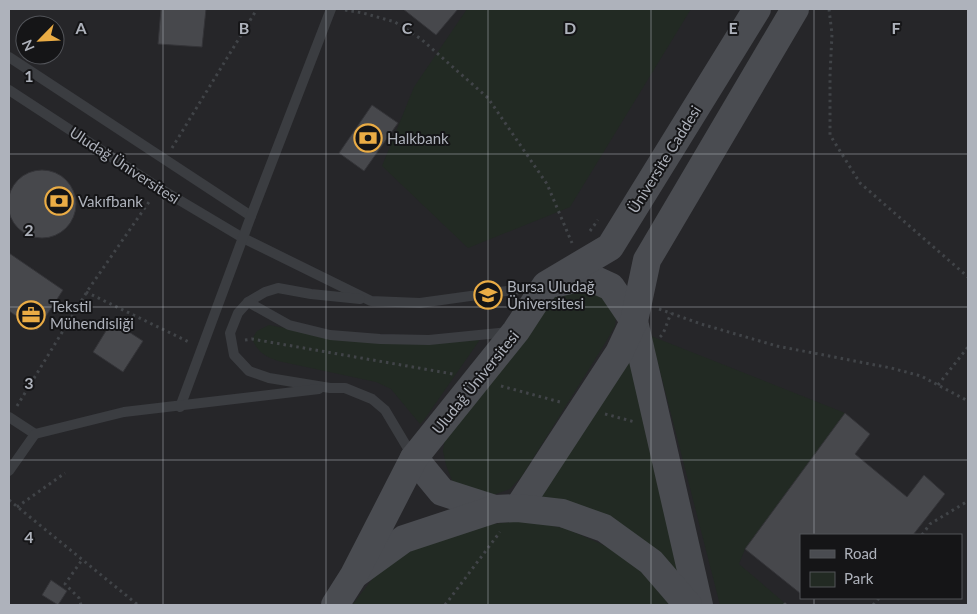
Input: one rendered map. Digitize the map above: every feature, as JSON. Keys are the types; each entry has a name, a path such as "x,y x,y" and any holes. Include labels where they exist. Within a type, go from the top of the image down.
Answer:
{"street":[{"name":"Üniversite Caddesi","path":"546,285 610,247 756,9"},
{"path":"414,458 442,492 506,508 583,408 620,353 636,311 647,260 795,9"},
{"path":"546,285 587,276 611,287 636,311 659,429 699,605"},
{"name":"Uludağ Üniversitesi","path":"335,605 354,575 414,458 516,331 546,285"},
{"name":"Uludağ Üniversitesi","path":"354,575 404,539 506,508 562,513 604,528 651,562 688,605"}],"lane":[{"path":"180,407 251,216 335,9"},
{"path":"9,57 166,162 251,216"},
{"name":"Uludağ Üniversitesi","path":"9,90 159,188 243,238 371,301 420,303 546,285"},
{"path":"330,388 270,378 249,371 234,355 230,333 238,313 248,302 265,292 278,288 312,294 367,299"},
{"path":"248,302 289,326 330,335 429,340 516,331"},
{"path":"9,471 35,434 124,412 180,407 330,388 345,388 372,400 386,410 414,458"},
{"path":"9,418 35,434"}],"path":[{"path":"166,162 168,154 257,9"},
{"path":"335,9 363,13 395,22 421,39 488,98 547,184 569,233 580,265"},
{"path":"829,9 832,34 830,135 860,184 968,277"},
{"path":"9,418 86,292 159,188"},
{"path":"86,292 202,349"},
{"path":"636,311 701,324 777,346 891,368 921,376 968,401"},
{"path":"232,343 252,339 456,375 659,429"},
{"path":"938,385 968,347"},
{"path":"17,507 65,473"},
{"path":"9,500 138,605"},
{"path":"923,534 930,524 968,501"},
{"path":"445,605 506,508"},
{"path":"81,605 79,598 65,584 82,560"}],"shaded area":[{"name":"Bursa Uludağ Üniversitesi","path":"9,9 968,9 968,605 9,605"}],"green space":[{"path":"467,9 691,9 570,207 468,248 382,166 414,87"},
{"path":"587,276 616,318 615,326 522,476 510,489 493,495 463,491 452,480 446,465 443,451 445,438 546,285"},
{"path":"634,321 699,605 604,528 518,508"},
{"path":"269,325 338,338 479,341 420,424 391,389 376,382 278,361 265,355 259,350 252,339 257,331"},
{"path":"651,336 845,413 745,549 739,564 787,605 720,605"},
{"path":"526,520 567,529 608,547 644,570 671,605 352,605 381,568 425,543 476,526"}],"building":[{"path":"161,9 206,9 202,47 158,44"},
{"path":"403,9 458,9 436,35"},
{"name":"Halkbank","path":"372,105 398,123 364,171 339,153"},
{"path":"42,170 55,173 66,180 73,191 76,204 73,217 66,228 55,235 42,238 29,235 18,228 11,217 8,204 11,191 18,180 29,173"},
{"path":"9,253 63,290 37,330 9,311"},
{"path":"112,321 143,341 123,372 93,352"},
{"path":"845,413 870,434 855,454 907,497 924,475 945,494 914,534 800,534 800,593 745,549"},
{"path":"51,580 67,591 58,605 42,595"}],"place":[{"name":"Halkbank","path":"368,138"},
{"name":"Vakıfbank","path":"59,201"},
{"name":"Bursa Uludağ Üniversitesi","path":"488,295"},
{"name":"Tekstil Mühendisliği","path":"31,315"}]}
